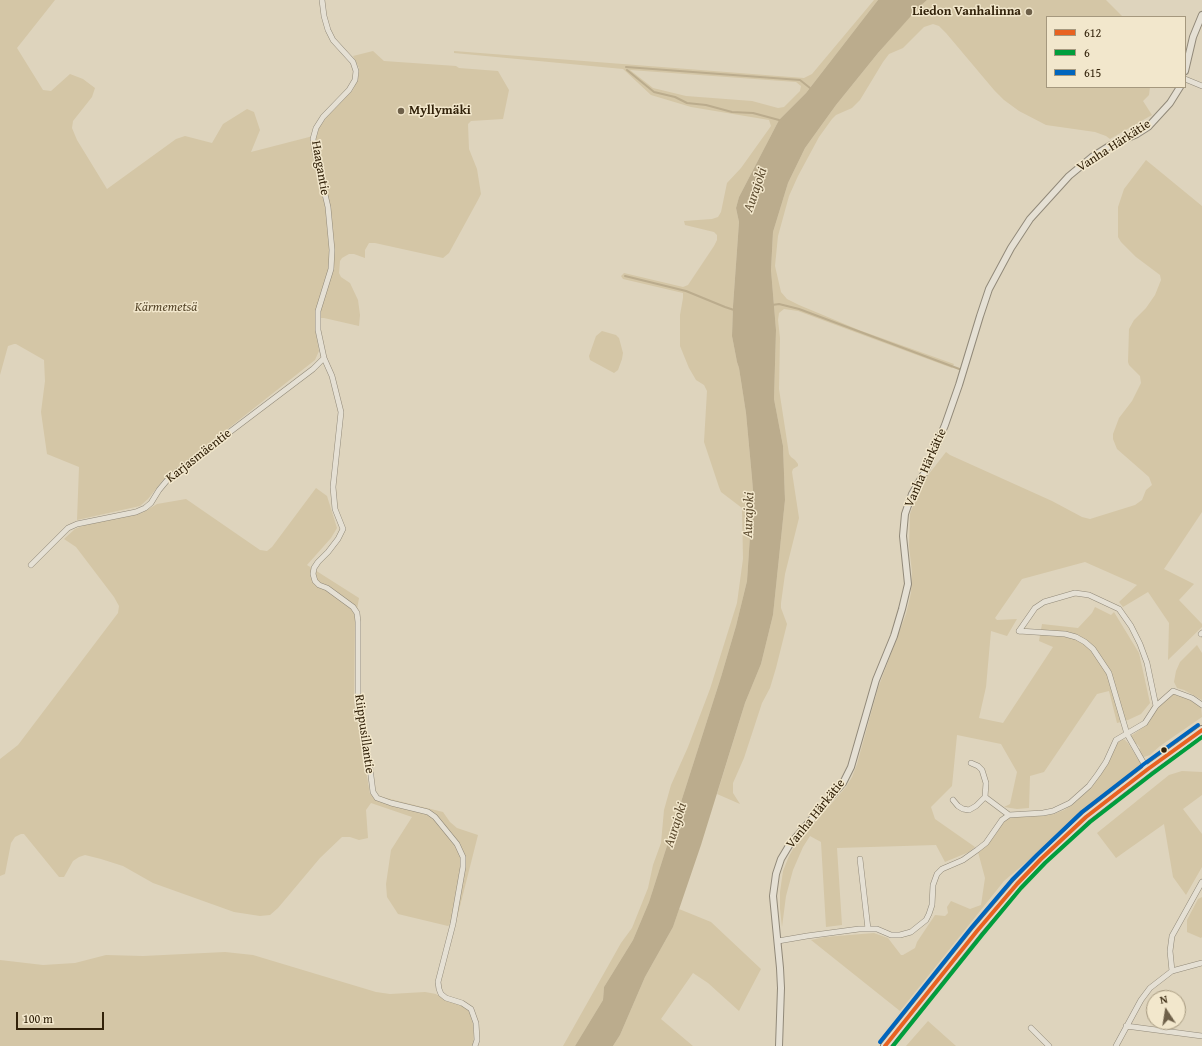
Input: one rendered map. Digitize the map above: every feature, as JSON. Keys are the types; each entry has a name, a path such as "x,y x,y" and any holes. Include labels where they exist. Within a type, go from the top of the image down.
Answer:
{"highway":[{"path":"885,1046 977,931 1017,884 1041,859 1086,817 1147,769 1202,730"}],"street":[{"name":"Haagantie","path":"322,0 328,30 333,40 352,62 356,71 355,80 349,90 323,117 316,128 313,139 328,207 332,250 331,269 318,311 318,330 324,358"},
{"path":"1186,67 1193,37 1202,15"},
{"path":"1186,79 1202,86"},
{"name":"Vanha Härkätie","path":"779,1046 780,988 778,941 773,896 776,874 781,859 790,844 843,783 851,767 876,680 894,636 908,584 903,536 905,514 912,494 928,464 945,425 960,385 989,289 1011,248 1030,219 1069,176 1111,145 1137,134 1148,127 1170,103 1179,88"},
{"name":"Karjasmäentie","path":"31,565 68,528 77,524 136,512 145,508 151,503 169,478 313,369 324,358"},
{"name":"Riippusillantie","path":"324,358 332,376 341,412 333,487 335,508 343,529 338,539 318,562 314,568 313,574 315,581 319,585 327,588 353,607 356,613 358,622 358,702 370,768 372,792 377,798 428,812 435,817 457,844 463,857 464,867 453,924 438,982 441,994 446,998 462,1003 471,1009 476,1023 477,1040 475,1046"},
{"path":"1147,769 1127,734 1109,673 1093,649 1076,637 1065,634 1019,631 1035,608 1044,602 1075,593 1089,595 1118,609 1131,626 1140,644 1147,664 1156,706"},
{"path":"778,941 824,933 868,929 900,935 911,932 926,920 931,910 933,885 937,874 942,869 963,860 986,843 1002,820 1009,815 1048,812 1062,808 1070,803 1089,786 1098,774 1106,762 1116,740 1120,736 1127,734 1145,723 1156,706 1173,691 1192,698 1202,705"},
{"path":"953,800 958,806 969,810 976,806 985,797 986,783 982,770 978,766 972,764"},
{"path":"985,797 1009,815"},
{"path":"860,859 868,929"},
{"path":"1172,971 1170,951 1172,936 1202,882"},
{"path":"1116,1046 1141,1000 1150,988 1172,971 1202,963"},
{"path":"1126,1026 1202,1036"},
{"path":"1031,1028 1049,1046"}],"green space":[{"name":"Kärmemetsä","path":"0,0 55,0 17,48 43,90 51,91 70,74 83,79 95,88 92,97 73,121 72,128 77,140 107,189 176,139 185,136 212,143 223,124 247,109 254,112 260,130 251,152 317,135 319,128 327,117 353,90 358,79 359,68 353,56 373,51 384,61 456,66 459,68 498,71 509,90 503,119 471,121 468,124 469,149 477,169 481,194 449,253 443,258 369,243 365,250 365,258 354,254 349,254 342,258 340,261 339,273 341,277 350,283 358,300 360,315 359,326 324,318 315,318 315,329 319,351 315,360 163,480 148,499 140,506 77,520 79,467 47,454 41,412 45,381 44,360 16,344 8,346 0,375"},
{"path":"874,0 878,0 806,93 779,120 739,197 736,208 739,222 732,336 746,413 753,491 747,581 721,677 649,902 633,940 604,987 603,1000 575,1046 563,1046 621,943 632,928 648,888 653,865 661,843 664,810 671,785 688,747 710,689 737,603 743,559 742,508 721,492 719,487 704,442 707,391 704,385 696,380 689,368 680,346 680,315 683,293 623,279 621,276 624,273 683,287 688,285 714,246 717,240 717,235 714,232 685,225 684,221 712,219 718,217 721,212 727,183 741,168 771,126 769,120 691,107 651,95 623,69 454,53 454,51 804,78 812,74","holes":["630,70 796,82 801,86 800,91 784,107 778,108 752,101 686,96 653,88"]},
{"path":"927,0 1106,0 1122,16 1046,16 1046,88 1150,88 1149,95 1143,101 1152,115 1110,139 1095,132 1046,125 1019,111 1004,100 946,33 939,26 933,24 924,27 903,48 889,54 860,100 852,108 836,115 819,137 789,196 778,236 775,266 781,292 787,299 799,305 859,330 954,364 952,368 798,311 784,309 779,313 779,389 789,454 798,464 792,472 799,518 785,574 781,603 781,608 787,624 770,688 762,703 744,758 733,783 733,793 740,804 717,794 745,703 761,664 773,615 785,500 783,446 774,399 776,330 771,270 773,232 788,183 805,148 836,105 878,53 919,6"},
{"path":"1146,160 1202,206 1202,512 1164,569 1194,584 1179,600 1202,624 1202,627 1168,660 1169,623 1148,592 1123,607 1119,602 1137,585 1085,562 1022,579 995,618 997,620 1017,619 1007,636 991,631 986,687 979,718 1003,723 1053,647 1039,641 1042,624 1078,628 1092,613 1095,607 1111,615 1114,612 1139,653 1150,703 1141,714 1117,723 1109,691 1097,694 1044,772 1030,776 1029,808 1017,809 1004,807 1010,804 1017,772 1001,744 957,735 952,786 931,807 935,819 975,847 969,852 945,862 936,845 837,848 842,925 826,927 821,842 810,836 803,847 793,870 786,896 782,927 780,892 783,871 789,856 796,844 846,787 857,764 878,688 906,614 911,593 912,572 909,546 910,514 925,479 946,452 1052,501 1082,517 1090,519 1135,505 1142,500 1146,490 1152,485 1149,477 1117,449 1113,439 1113,434 1119,418 1132,401 1141,383 1140,376 1128,362 1129,329 1134,320 1146,308 1155,295 1161,280 1160,275 1136,257 1118,237 1118,207 1124,189"},
{"path":"602,331 616,335 619,338 623,353 618,370 614,373 590,360 589,356 596,336"},
{"path":"316,488 327,496 337,528 331,538 307,565 359,598 355,621 354,702 370,794 443,812 450,822 457,828 478,835 457,918 448,926 398,914 387,897 386,884 391,850 412,817 371,803 366,810 368,838 359,840 350,837 342,837 320,858 278,908 270,915 260,916 234,912 153,883 123,866 85,855 73,861 64,877 59,877 24,834 15,837 11,843 5,874 0,876 0,759 18,745 118,613 119,606 114,597 76,547 64,539 75,529 85,525 142,513 157,504 186,499 260,550 267,551 272,547"},
{"path":"1197,645 1202,653 1202,700 1184,690 1177,688 1174,682 1176,671 1180,662"},
{"path":"1173,694 1184,697 1201,706 1202,717 1160,746 1150,755 1144,757 1140,756 1138,750 1140,748 1132,741 1131,736 1149,723 1157,707"},
{"path":"1122,739 1128,743 1141,764 1141,768 1004,881 900,1011 811,940 825,937 874,933 888,938 901,955 915,948 917,942 935,915 945,916 948,913 947,907 951,901 970,909 981,905 985,878 978,852 993,838 1002,824 1010,817 1043,816 1054,814 1072,805 1091,788 1108,764 1118,742"},
{"path":"1182,771 1202,772 1202,795 1183,809 1202,834 1202,867 1186,895 1173,877 1164,824 1116,858 1097,833 1169,775"},
{"path":"1202,897 1201,938 1187,932 1187,920 1198,899"},
{"path":"679,909 711,922 761,969 739,1011 708,983 693,973 661,1019 693,1046 613,1046 620,1035 645,977 673,927"},
{"path":"225,952 253,955 376,992 390,994 425,992 436,994 444,999 459,1004 469,1011 473,1024 474,1046 0,1046 0,960 43,965 75,963 106,955 143,956"},
{"path":"928,1021 956,1046 906,1046"}],"water":[{"name":"Aurajoki","path":"878,0 927,0 878,53 836,105 805,148 788,183 773,232 771,270 776,330 774,399 783,446 785,500 773,615 761,664 745,703 701,845 673,927 645,977 620,1035 613,1046 575,1046 603,1000 604,987 633,940 649,902 721,677 747,581 753,491 746,413 732,336 739,222 736,208 739,197 779,120 806,93"}],"waterway":[{"path":"626,67 800,80 810,88"},
{"path":"627,70 654,92 675,97 687,103 706,105 732,112 753,113 779,120"},
{"path":"625,276 686,291 734,310"},
{"path":"772,305 779,304 799,309 962,370"}],"transit line":[{"name":"615","path":"880,1042 972,927 1012,880 1037,855 1082,812 1198,725"},
{"name":"612","path":"885,1046 977,931 1017,884 1041,859 1086,817 1202,730"},
{"name":"6","path":"893,1046 1021,888 1045,863 1090,822 1202,737"}],"place":[{"name":"Liedon Vanhalinna","path":"1029,12"},
{"name":"Myllymäki","path":"401,111"}]}
